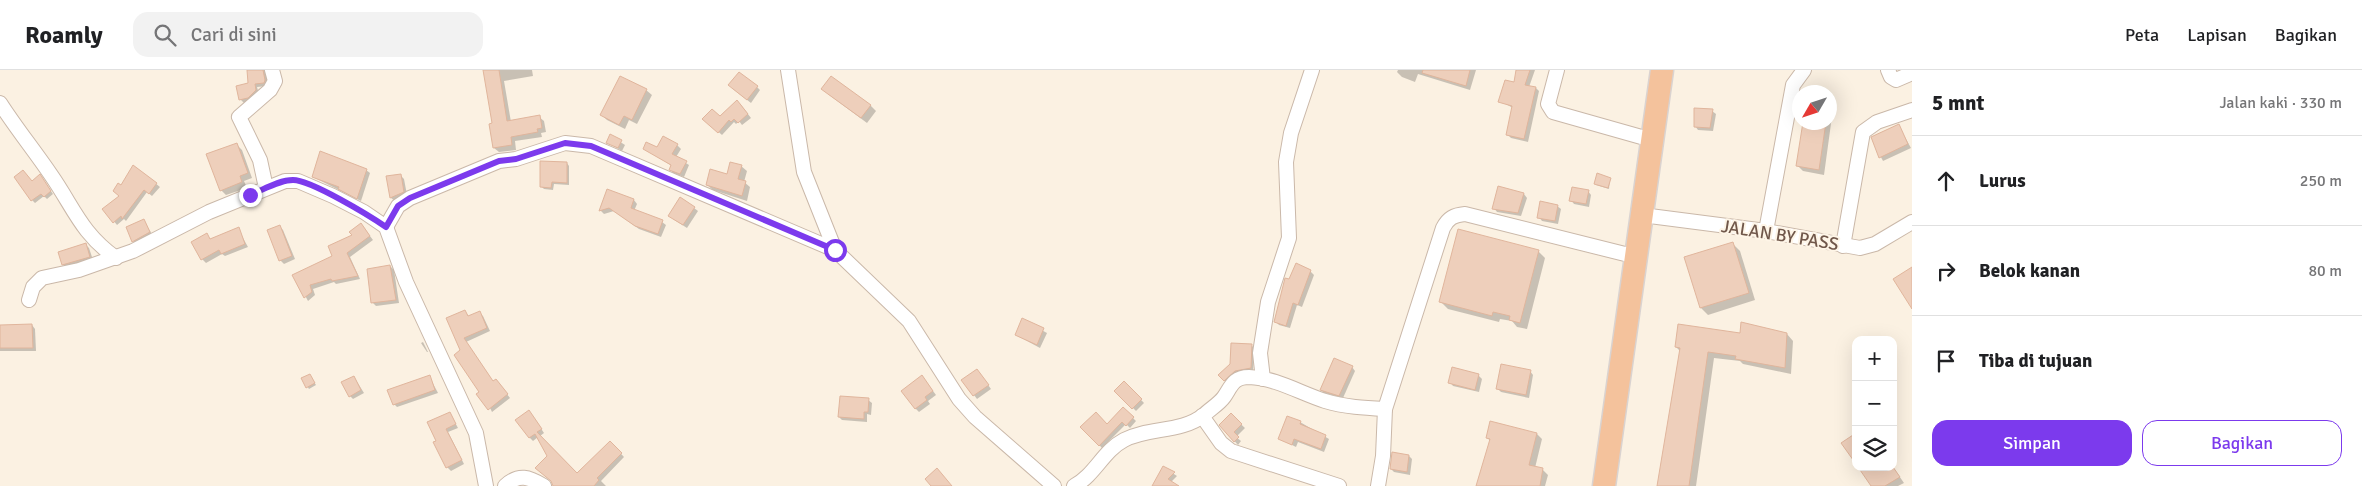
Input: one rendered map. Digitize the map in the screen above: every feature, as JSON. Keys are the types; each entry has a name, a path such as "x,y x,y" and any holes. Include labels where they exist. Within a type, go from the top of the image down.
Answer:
{"highway":[{"path":"1604,486 1662,70"}],"street":[{"path":"266,188 260,160 240,117 270,90 275,81 272,70"},
{"path":"788,70 804,172 835,250"},
{"path":"1262,379 1260,353 1268,302 1289,238 1286,162 1291,132 1312,70"},
{"path":"1557,70 1548,104 1553,112 1652,140"},
{"path":"1766,231 1793,85 1804,70"},
{"path":"1888,70 1893,79 1896,80 1911,73"},
{"path":"0,103 56,183 81,225 100,247 116,258"},
{"path":"1843,246 1863,132 1877,122 1912,110"},
{"path":"386,227 398,206 410,198 499,161 516,159 565,143 580,143 591,146 835,250 908,321 959,399 975,417 1054,486"},
{"path":"29,300 33,287 42,278 79,270 116,258 208,212 285,181 298,181 364,212 386,227 406,282 476,433 486,486"},
{"path":"1378,486 1383,456 1385,409 1443,228 1451,217 1465,214 1637,257"},
{"name":"JALAN BY PASS","path":"1642,215 1766,231 1843,246 1868,247 1912,222"},
{"path":"1074,486 1093,471 1108,451 1125,440 1179,427 1202,416 1223,398 1229,387 1237,380 1246,377 1283,384 1337,404 1385,409"},
{"path":"1202,416 1221,443 1231,450 1339,486"},
{"path":"505,486 516,478 527,476 544,486"}],"building":[{"path":"247,70 263,70 265,80 264,83 255,84 256,90 248,98 239,100 236,86 248,83"},
{"path":"483,70 499,70 507,121 540,115 542,128 537,129 538,132 511,137 512,145 493,148 489,124 492,123"},
{"path":"1423,70 1470,70 1466,86 1422,73"},
{"path":"1516,70 1530,70 1525,85 1536,87 1524,139 1506,135 1512,106 1498,102 1505,80 1514,82"},
{"path":"739,72 758,86 747,100 728,85"},
{"path":"620,76 647,89 632,120 624,116 619,125 600,115"},
{"path":"831,76 871,105 861,118 821,89"},
{"path":"737,100 748,114 738,123 734,119 731,122 729,120 718,133 702,119 712,109 720,116"},
{"path":"1694,108 1713,109 1710,128 1694,127"},
{"path":"1899,124 1908,144 1879,158 1871,137"},
{"path":"1802,130 1825,130 1819,170 1796,166"},
{"path":"610,134 622,140 618,148 606,143"},
{"path":"663,136 678,144 672,154 687,161 680,174 669,170 671,165 643,149 646,142 657,147"},
{"path":"237,143 248,173 240,176 242,182 220,191 206,154"},
{"path":"320,151 367,169 357,199 338,189 339,187 312,177"},
{"path":"540,161 567,162 567,183 552,182 551,188 540,187"},
{"path":"730,162 742,165 738,179 746,181 742,196 706,185 710,169 727,174"},
{"path":"133,165 157,183 149,194 144,190 122,219 121,216 113,223 102,209 119,196 113,191 118,183 121,185"},
{"path":"23,170 32,181 40,174 51,191 44,197 41,194 31,201 14,177"},
{"path":"1597,173 1611,178 1608,188 1594,184"},
{"path":"401,174 404,192 390,198 386,176"},
{"path":"1498,186 1524,193 1518,213 1492,209"},
{"path":"1572,187 1589,190 1586,204 1569,201"},
{"path":"607,189 634,199 631,208 663,220 658,234 635,226 609,208 599,211"},
{"path":"680,197 695,207 683,225 668,216"},
{"path":"1540,201 1558,205 1555,221 1537,218"},
{"path":"144,219 150,232 132,242 126,227"},
{"path":"361,223 370,236 347,253 358,276 332,281 331,279 310,285 312,292 304,298 292,275 332,256 328,246 352,235 349,232"},
{"path":"280,225 292,256 279,261 267,230"},
{"path":"239,227 245,244 221,254 219,250 201,260 191,242 207,233 210,239"},
{"path":"1458,229 1539,250 1520,323 1509,320 1510,316 1493,312 1492,316 1439,302"},
{"path":"1733,242 1749,293 1700,308 1684,257"},
{"path":"86,243 90,257 62,265 58,252"},
{"path":"1296,263 1311,270 1298,305 1293,303 1286,326 1274,322 1285,278 1289,279"},
{"path":"390,265 396,300 371,303 367,269"},
{"path":"1912,267 1912,309 1893,279"},
{"path":"465,310 468,316 480,311 487,328 464,338 493,381 496,379 508,394 488,410 476,394 479,392 454,355 460,350 446,318"},
{"path":"1022,318 1044,328 1037,345 1015,335"},
{"path":"1741,322 1787,333 1785,368 1735,359 1736,356 1708,352 1689,486 1657,486 1680,348 1675,347 1678,324 1740,333"},
{"path":"32,324 33,348 0,348 0,325"},
{"path":"1231,343 1252,344 1251,368 1235,371 1224,381 1218,375 1230,364"},
{"path":"1334,358 1353,366 1339,396 1320,390"},
{"path":"1501,364 1531,370 1526,395 1496,389"},
{"path":"1452,367 1479,374 1475,390 1448,383"},
{"path":"977,369 989,385 973,396 961,380"},
{"path":"310,374 315,383 306,388 301,378"},
{"path":"430,375 435,390 393,405 387,390"},
{"path":"922,375 933,391 925,397 927,400 915,409 901,391"},
{"path":"354,376 361,390 349,397 341,382"},
{"path":"1124,381 1142,399 1132,409 1114,391"},
{"path":"840,396 869,398 868,412 864,412 864,419 838,417"},
{"path":"1123,407 1134,417 1126,426 1122,422 1099,446 1080,427 1096,412 1107,424"},
{"path":"529,410 542,429 537,432 577,473 610,441 622,453 597,478 599,480 594,486 553,486 551,481 535,468 547,456 535,434 529,438 515,420"},
{"path":"450,412 456,424 446,429 462,460 446,468 433,442 436,441 427,422"},
{"path":"1231,413 1242,424 1234,432 1239,437 1234,442 1219,425"},
{"path":"1287,416 1301,421 1300,424 1326,435 1321,449 1294,439 1292,445 1278,439"},
{"path":"1490,421 1537,433 1529,465 1543,468 1540,486 1476,486 1490,439 1486,438"},
{"path":"1852,436 1852,458 1841,443"},
{"path":"1392,452 1409,455 1407,472 1390,469"},
{"path":"1163,466 1175,472 1168,479 1179,486 1152,486"},
{"path":"937,468 952,486 931,486 925,479"},
{"path":"1861,471 1896,471 1900,477 1885,486 1871,486"}],"route":[{"path":"250,195 285,181 294,180 364,212 386,227 398,206 410,198 499,161 516,159 565,143 580,143 835,250"}]}
